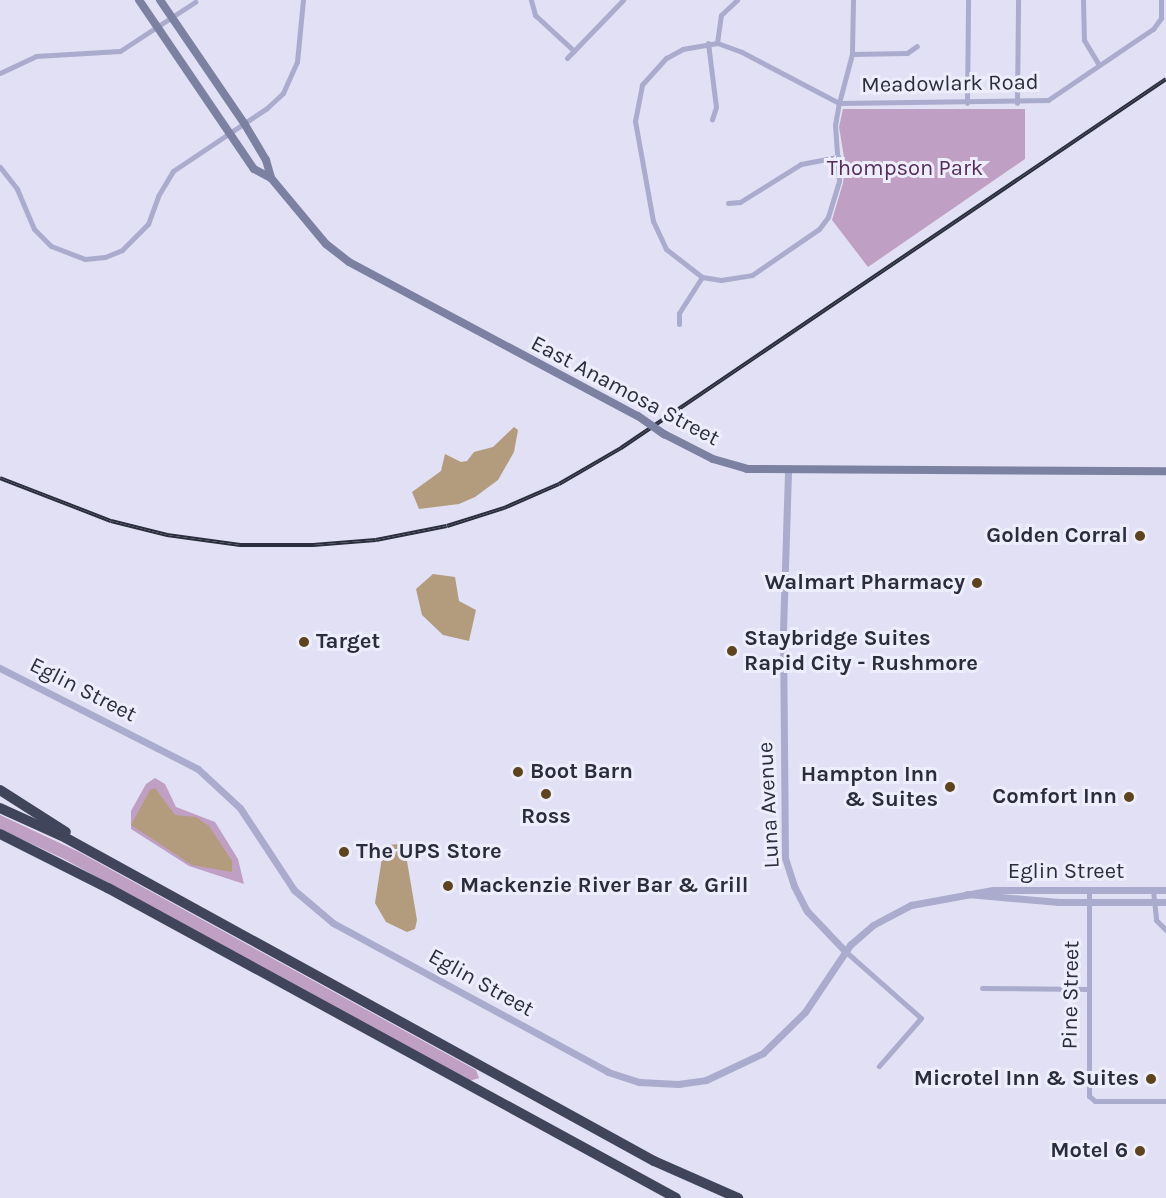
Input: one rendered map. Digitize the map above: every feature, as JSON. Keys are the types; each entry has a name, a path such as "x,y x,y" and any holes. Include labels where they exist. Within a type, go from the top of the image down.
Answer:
{"highway":[{"path":"0,790 137,877"},
{"path":"0,808 137,877 633,1150 738,1198"},
{"path":"0,834 214,946 676,1198"},
{"path":"0,842 29,852 214,946"}],"main road":[{"name":"East Anamosa Street","path":"139,0 254,169 270,178 309,227 349,262 638,416 664,434 713,459 747,469 788,472 1166,471"},
{"name":"East Anamosa Street","path":"160,0 244,123 266,160 270,178"}],"street":[{"path":"0,167 13,182 31,224 44,241 76,258 105,258 130,246 143,232 173,171 230,133 283,93 293,74 303,0"},
{"path":"531,0 535,15 574,51"},
{"path":"567,58 623,0"},
{"path":"717,44 722,15 738,0"},
{"path":"839,102 852,54 853,0"},
{"path":"967,103 968,0"},
{"path":"1017,104 1018,0"},
{"path":"1083,0 1084,40 1099,65"},
{"name":"Meadowlark Road","path":"839,102 835,125 838,190 819,229 752,275 721,280 702,277 666,249 657,234 635,110 642,85 656,66 683,49 708,43 742,52 839,102 1017,104 1047,100 1153,29 1161,18 1161,0"},
{"path":"0,73 36,56 120,51 195,2"},
{"path":"708,43 716,107 712,119"},
{"path":"852,54 907,53 917,46"},
{"path":"728,203 740,202 801,164 838,157"},
{"path":"679,324 679,313 702,277"},
{"name":"Luna Avenue","path":"788,472 783,600 785,858 794,886 807,911 845,951 921,1018 879,1066"},
{"name":"Eglin Street","path":"0,668 198,769 240,808 294,890 333,923 608,1072 639,1082 678,1084 735,1069 763,1053 805,1012 845,951 873,926 900,910 933,898 993,890 1166,890"},
{"name":"Pine Street","path":"1089,890 1087,1089 1091,1099 1166,1101"},
{"path":"1153,890 1156,920 1166,930"},
{"name":"Eglin Street","path":"967,894 1089,902 1166,902"},
{"path":"982,988 1088,988"}],"green space":[{"name":"Thompson Park","path":"843,109 1025,109 1025,159 868,267 832,220 843,183 845,163 839,127"},
{"path":"155,778 165,784 176,807 215,822 238,859 244,884 189,866 131,829 131,811 146,784"},
{"path":"0,815 79,852 476,1070 479,1078 469,1081 64,859 0,829"}],"shaded area":[{"path":"514,427 518,430 514,452 498,480 475,497 459,504 419,509 412,492 441,471 445,454 461,462 467,461 474,452 493,447"},
{"path":"433,574 455,577 459,601 476,610 469,641 443,635 422,615 416,589"},
{"path":"155,788 175,815 196,817 209,826 232,861 232,872 192,865 131,825 150,790"},
{"path":"399,844 407,861 417,920 415,929 407,932 386,922 375,903 383,851 388,845"}],"railway":[{"path":"0,478 111,521 167,535 240,545 313,545 376,540 447,526 504,508 559,484 621,448 1166,79"}],"place":[{"name":"Golden Corral","path":"1140,536"},
{"name":"Walmart Pharmacy","path":"977,583"},
{"name":"Target","path":"304,642"},
{"name":"Staybridge Suites Rapid City - Rushmore","path":"732,651"},
{"name":"Boot Barn","path":"518,772"},
{"name":"Hampton Inn & Suites","path":"950,787"},
{"name":"Ross","path":"546,794"},
{"name":"Comfort Inn","path":"1129,797"},
{"name":"The UPS Store","path":"344,852"},
{"name":"Mackenzie River Bar & Grill","path":"448,886"},
{"name":"Microtel Inn & Suites","path":"1151,1079"},
{"name":"Motel 6","path":"1140,1151"}]}
